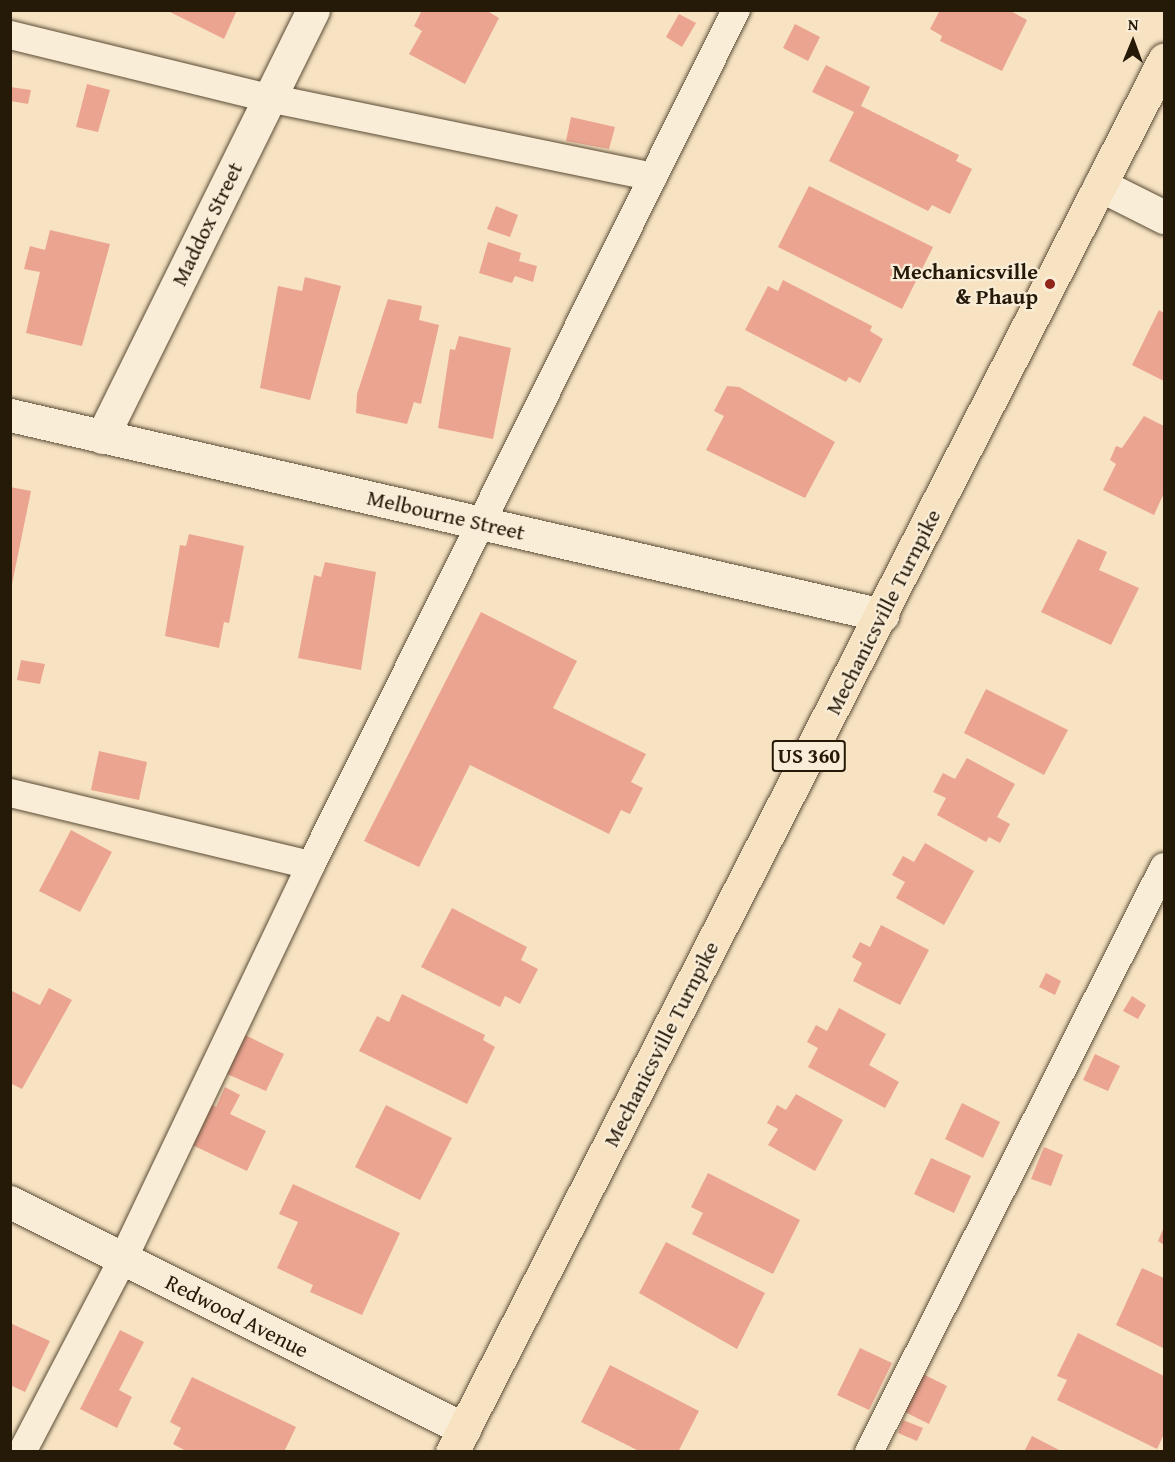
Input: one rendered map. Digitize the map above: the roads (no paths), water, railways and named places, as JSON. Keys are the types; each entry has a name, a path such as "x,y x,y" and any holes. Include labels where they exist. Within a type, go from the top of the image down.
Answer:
{"main road":[{"name":"Mechanicsville Turnpike","path":"458,1440 1164,60"}],"street":[{"name":"Maddox Street","path":"102,437 313,10"},
{"path":"1100,185 1164,217"},
{"name":"Melbourne Street","path":"10,415 882,615"},
{"name":"Redwood Avenue","path":"10,1202 123,1259 458,1440"}],"lane":[{"path":"22,1452 123,1259 310,865 736,10"},
{"path":"10,35 269,98 653,177"},
{"path":"10,793 310,865"},
{"path":"869,1452 1164,867"}],"place":[{"name":"Mechanicsville & Phaup","path":"1050,284"}]}
